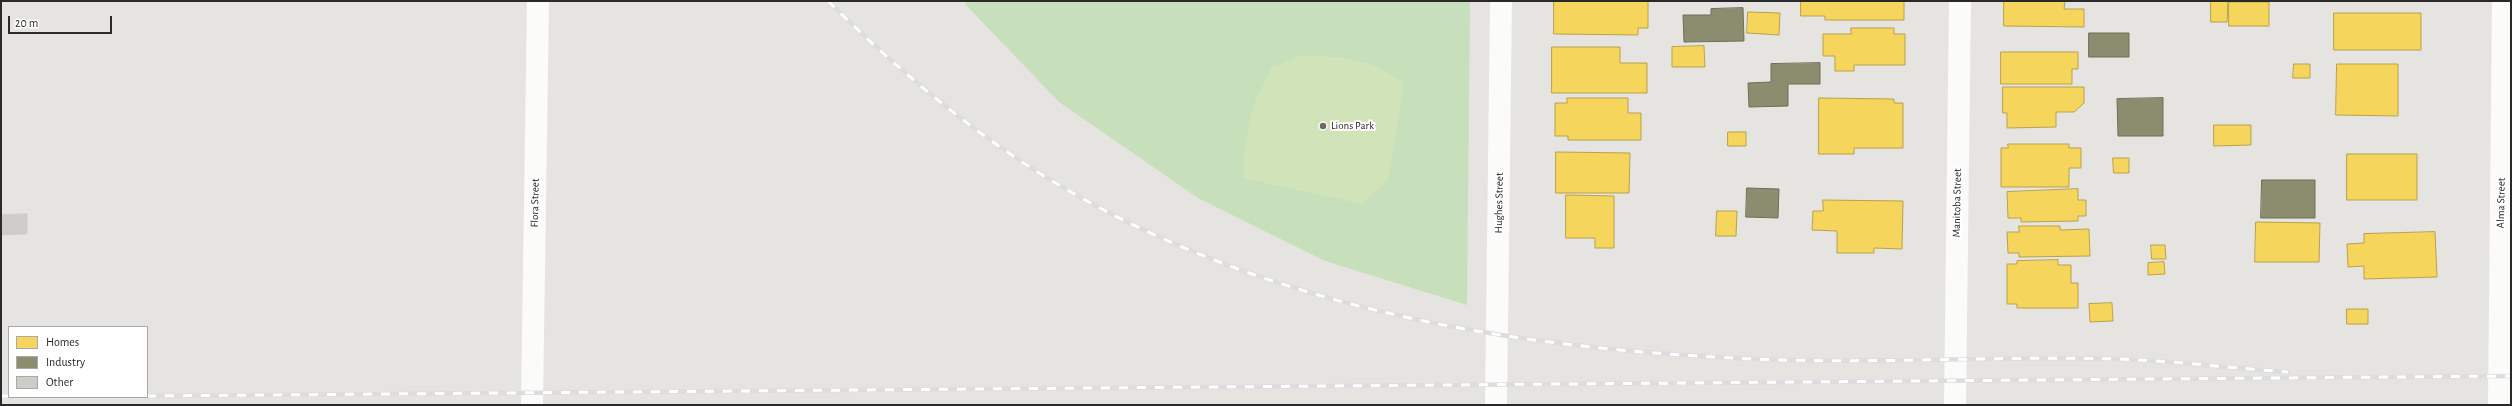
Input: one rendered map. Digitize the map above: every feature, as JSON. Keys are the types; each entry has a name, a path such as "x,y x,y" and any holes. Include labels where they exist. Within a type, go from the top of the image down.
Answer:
{"street":[{"name":"Flora Street","path":"532,405 538,1"},
{"name":"Hughes Street","path":"1496,405 1501,1"},
{"name":"Manitoba Street","path":"1955,405 1960,1"},
{"name":"Alma Street","path":"2499,405 2505,271 2503,1"}],"green space":[{"path":"965,1 1470,1 1467,305 1325,261 1198,198 1059,102 965,4"},
{"name":"Lions Park","path":"1302,55 1344,58 1373,65 1404,82 1388,180 1362,204 1243,178 1245,146 1253,106 1271,68"}],"building: Homes":[{"path":"1554,1 1648,1 1648,28 1638,28 1638,35 1554,34"},
{"path":"1801,1 1904,1 1904,20 1825,20 1825,16 1801,16"},
{"path":"2004,1 2065,1 2064,9 2084,9 2084,27 2004,26"},
{"path":"2211,1 2228,1 2227,22 2211,22"},
{"path":"2229,2 2269,2 2269,26 2229,26"},
{"path":"1748,12 1780,13 1779,35 1747,33"},
{"path":"2334,13 2421,13 2421,50 2334,50"},
{"path":"1851,28 1894,28 1894,34 1905,34 1905,65 1854,65 1854,71 1835,71 1835,56 1823,56 1823,34 1851,34"},
{"path":"1704,46 1705,67 1672,67 1672,47"},
{"path":"1552,47 1620,47 1620,63 1647,63 1647,93 1552,93"},
{"path":"2001,52 2078,52 2078,69 2072,69 2072,84 2001,84"},
{"path":"2294,64 2310,64 2310,78 2293,78"},
{"path":"2337,64 2398,64 2398,116 2336,115"},
{"path":"2003,87 2084,87 2084,103 2074,112 2056,112 2056,127 2007,128 2007,113 2003,113"},
{"path":"1567,98 1628,98 1628,113 1641,113 1641,140 1568,140 1568,136 1555,136 1555,103 1567,103"},
{"path":"1819,98 1894,99 1894,103 1903,103 1903,148 1854,148 1854,154 1819,154"},
{"path":"2214,125 2251,125 2251,145 2214,146"},
{"path":"1728,132 1746,132 1746,146 1728,146"},
{"path":"2008,144 2069,144 2069,148 2081,148 2081,168 2069,168 2069,187 2001,187 2001,148 2008,148"},
{"path":"1556,152 1630,153 1629,193 1556,193"},
{"path":"2347,154 2417,154 2417,200 2347,200"},
{"path":"2113,158 2129,158 2129,173 2114,173"},
{"path":"2078,189 2078,200 2086,200 2086,216 2078,216 2078,221 2021,222 2021,218 2008,218 2007,192"},
{"path":"1566,195 1614,196 1614,248 1595,248 1595,238 1566,238"},
{"path":"1823,200 1903,201 1902,249 1874,248 1874,253 1837,253 1837,231 1812,230 1813,211 1823,211"},
{"path":"1717,211 1737,211 1736,236 1716,236"},
{"path":"2256,222 2320,223 2319,262 2255,262"},
{"path":"2019,226 2060,226 2060,230 2089,229 2090,256 2019,257 2019,253 2008,253 2007,232 2019,232"},
{"path":"2435,232 2437,277 2364,279 2364,266 2348,267 2347,244 2364,243 2364,234"},
{"path":"2151,245 2165,245 2166,259 2152,259"},
{"path":"2058,260 2058,265 2071,265 2071,283 2078,283 2078,308 2017,308 2017,304 2007,304 2007,264 2017,264 2017,261"},
{"path":"2164,262 2165,274 2148,275 2148,263"},
{"path":"2112,303 2113,321 2090,322 2089,304"},
{"path":"2347,309 2368,309 2368,324 2347,324"}],"building: Industry":[{"path":"1743,8 1744,41 1684,42 1683,15 1711,15 1711,9"},
{"path":"2089,33 2129,33 2129,57 2089,57"},
{"path":"1820,63 1820,84 1788,84 1788,106 1749,107 1748,83 1771,82 1771,64"},
{"path":"2163,98 2163,136 2118,136 2117,99"},
{"path":"2262,180 2315,180 2315,218 2261,218"},
{"path":"1747,188 1779,189 1778,218 1746,217"}],"building: Other":[{"path":"27,214 27,234 1,235 1,215"}],"railway":[{"path":"828,1 887,57 950,110 983,135 1051,181 1087,201 1168,241 1251,274 1337,300 1424,321 1512,337 1602,348 1691,356 1823,361 2033,358 2117,359 2160,361 2288,372"},
{"path":"148,396 2511,376"},
{"path":"1,396 8,396"}],"place":[{"name":"Lions Park","path":"1323,126"}]}
